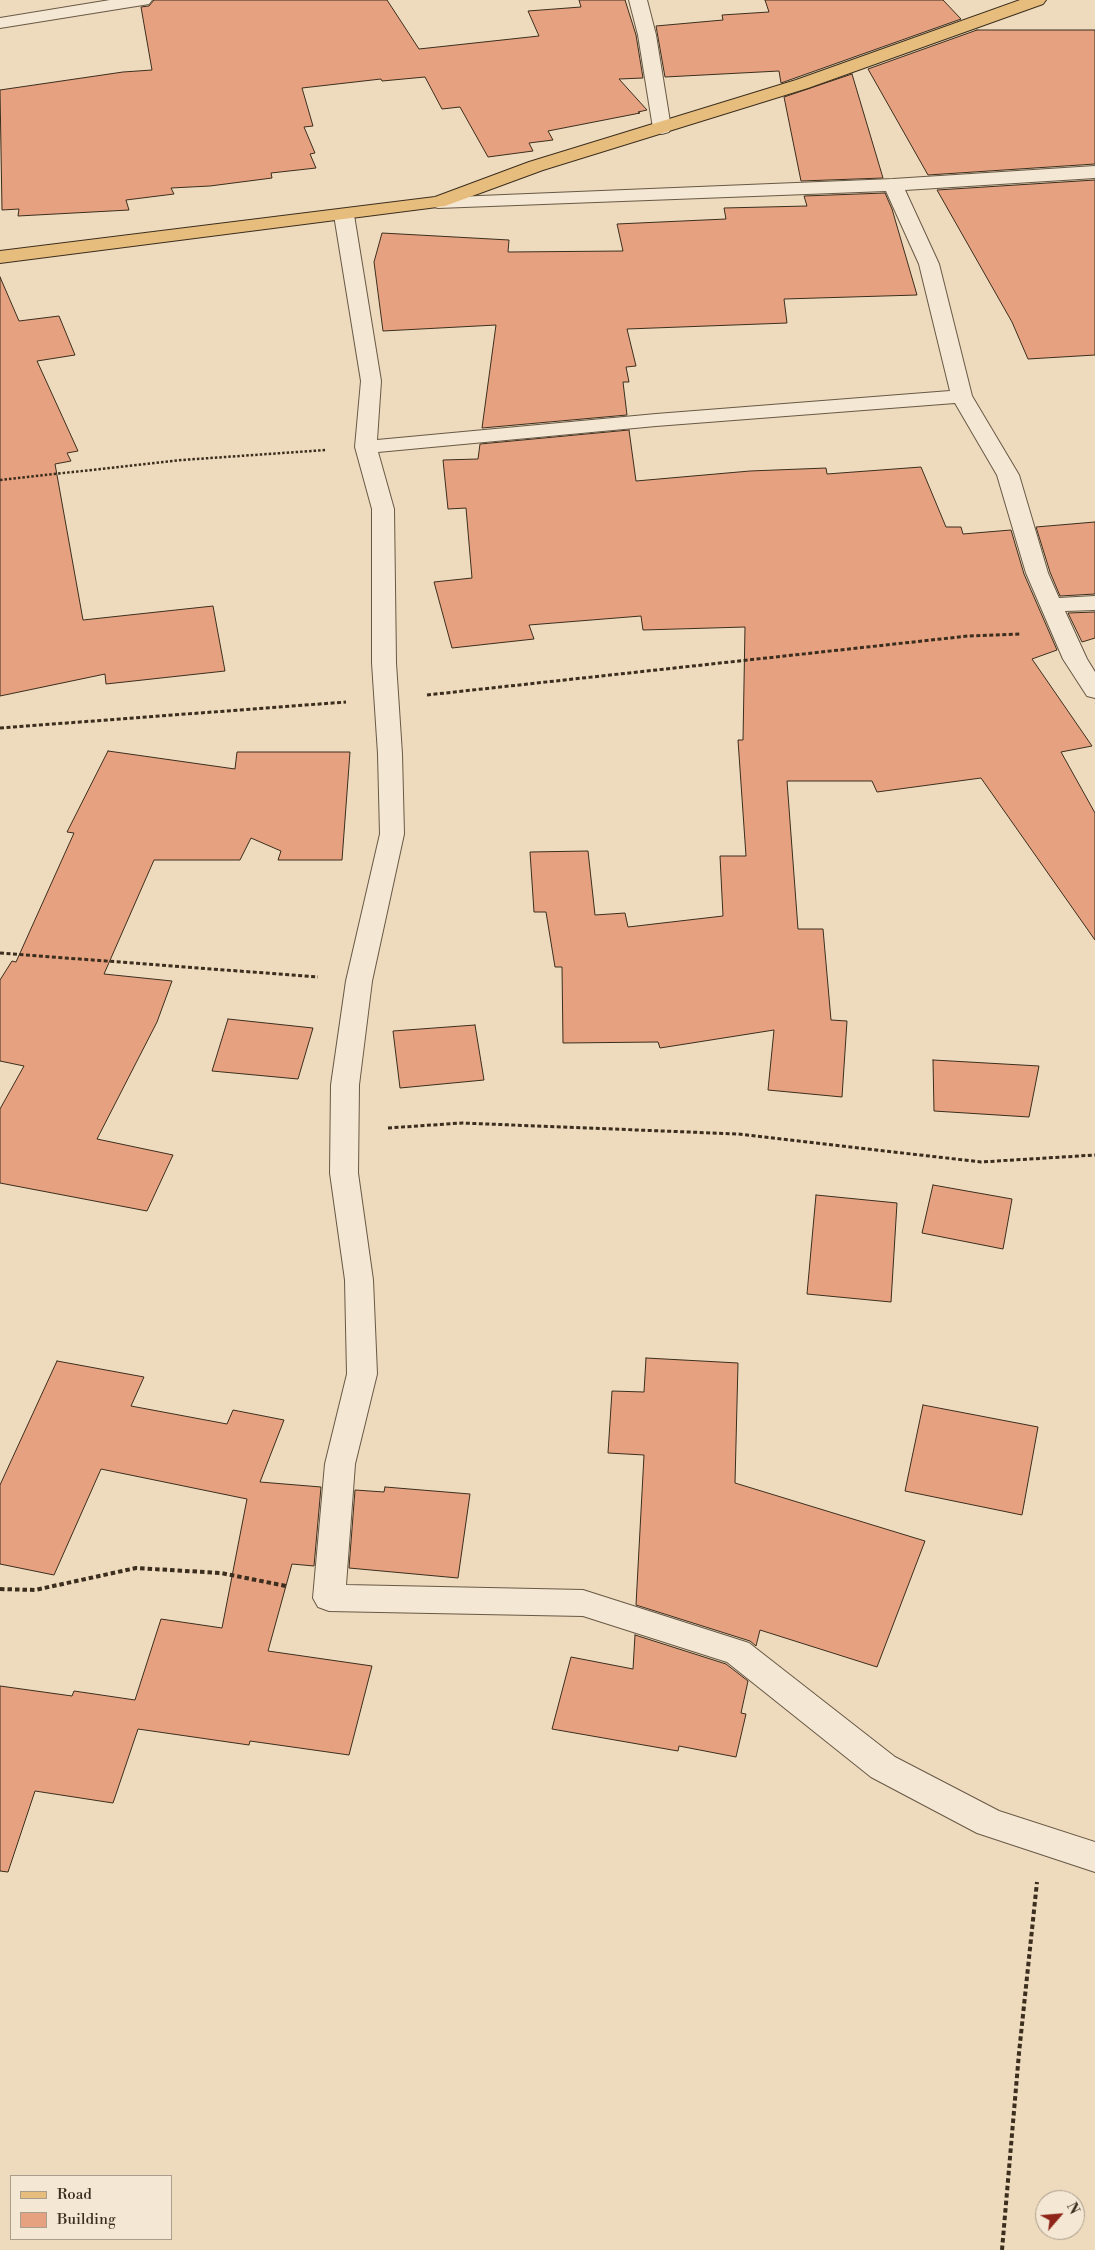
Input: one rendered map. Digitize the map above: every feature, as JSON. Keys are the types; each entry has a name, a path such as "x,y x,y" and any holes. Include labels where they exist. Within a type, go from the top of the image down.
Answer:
{"main road":[{"path":"0,256 438,202 536,166 802,84 1037,0"}],"street":[{"path":"0,24 143,0"},
{"path":"638,0 647,35 662,128"},
{"path":"438,202 893,185 1095,172"},
{"path":"893,185 929,264 962,396 1008,475 1037,573 1075,658 1095,691"},
{"path":"344,215 372,381 366,447 383,509 384,664 392,834 359,981 345,1085 344,1173 359,1280 362,1374 340,1464 330,1598 583,1603 738,1652 883,1767 989,1823 1095,1857"},
{"path":"366,447 656,420 962,396"},
{"path":"1052,605 1095,603"}],"path":[{"path":"0,480 182,460 366,447"},
{"path":"0,728 387,700 968,636 1063,632"},
{"path":"0,954 7,952 133,961 359,981"},
{"path":"345,1130 462,1124 738,1134 981,1162 1095,1155"},
{"path":"0,1589 35,1590 136,1568 221,1573 330,1598"},
{"path":"1002,2250 1019,2053 1041,1840"}],"building":[{"path":"154,0 387,0 419,49 539,36 528,11 581,7 579,0 625,0 636,35 643,78 619,79 647,110 548,131 553,140 529,143 533,151 488,157 460,107 442,109 425,77 382,81 381,79 302,88 313,126 304,127 315,153 310,154 316,168 271,173 272,178 210,186 171,188 174,194 126,200 129,210 18,216 19,209 2,210 0,90 123,72 152,70 141,7 149,6"},
{"path":"765,0 943,0 961,19 781,83 779,71 665,77 656,26 723,20 722,15 769,12"},
{"path":"977,30 1095,30 1095,164 928,175 868,69"},
{"path":"852,74 883,178 801,181 784,97"},
{"path":"1095,180 1095,355 1028,359 1012,322 937,190"},
{"path":"885,193 892,209 917,295 784,299 787,323 627,329 636,366 626,367 629,382 623,382 627,415 482,428 496,325 383,331 374,262 382,233 509,240 508,252 623,251 617,224 726,219 724,208 807,206 804,196"},
{"path":"0,277 19,321 59,316 75,355 37,361 78,451 67,453 71,461 55,464 83,620 213,606 225,671 106,684 105,674 0,696"},
{"path":"629,430 636,481 750,471 826,468 827,474 921,467 946,527 961,527 963,534 1011,530 1024,574 1057,650 1032,659 1092,746 1061,752 1095,813 1095,940 981,778 877,792 872,781 787,781 798,929 823,929 831,1020 847,1021 842,1097 768,1090 774,1030 660,1048 658,1042 563,1043 562,967 555,967 546,912 534,912 530,852 588,851 595,915 625,913 628,927 723,916 720,856 746,856 738,740 743,740 745,627 643,630 641,616 529,625 534,639 452,648 434,582 472,578 466,508 448,509 443,460 478,459 480,444"},
{"path":"1095,522 1095,594 1060,596 1050,572 1036,527"},
{"path":"1095,612 1095,638 1082,642 1068,613"},
{"path":"108,751 235,769 237,752 350,752 342,860 278,860 281,851 251,838 240,860 154,860 104,974 172,981 157,1022 97,1139 173,1155 147,1211 0,1183 0,1109 24,1066 0,1061 0,980 12,961 16,962 74,833 67,832"},
{"path":"228,1019 313,1028 298,1079 212,1071"},
{"path":"475,1025 484,1080 400,1088 393,1031"},
{"path":"933,1060 1039,1066 1029,1117 934,1111"},
{"path":"933,1185 1012,1199 1003,1249 922,1233"},
{"path":"816,1195 897,1203 891,1302 807,1294"},
{"path":"646,1358 738,1363 735,1483 925,1541 877,1667 760,1630 756,1646 750,1641 636,1605 644,1455 608,1453 612,1391 644,1392"},
{"path":"57,1361 144,1377 131,1406 227,1424 233,1410 284,1420 260,1482 321,1487 314,1566 292,1564 268,1651 372,1666 349,1755 250,1741 249,1745 138,1729 113,1803 35,1791 8,1872 0,1871 0,1686 72,1696 74,1691 135,1700 161,1619 222,1628 247,1499 101,1469 54,1575 0,1564 0,1485"},
{"path":"923,1405 1038,1427 1022,1515 905,1491"},
{"path":"385,1487 470,1494 458,1578 349,1568 355,1490 384,1492"},
{"path":"635,1635 726,1664 748,1681 741,1713 746,1714 736,1757 679,1746 678,1751 552,1729 571,1657 633,1669"}]}
